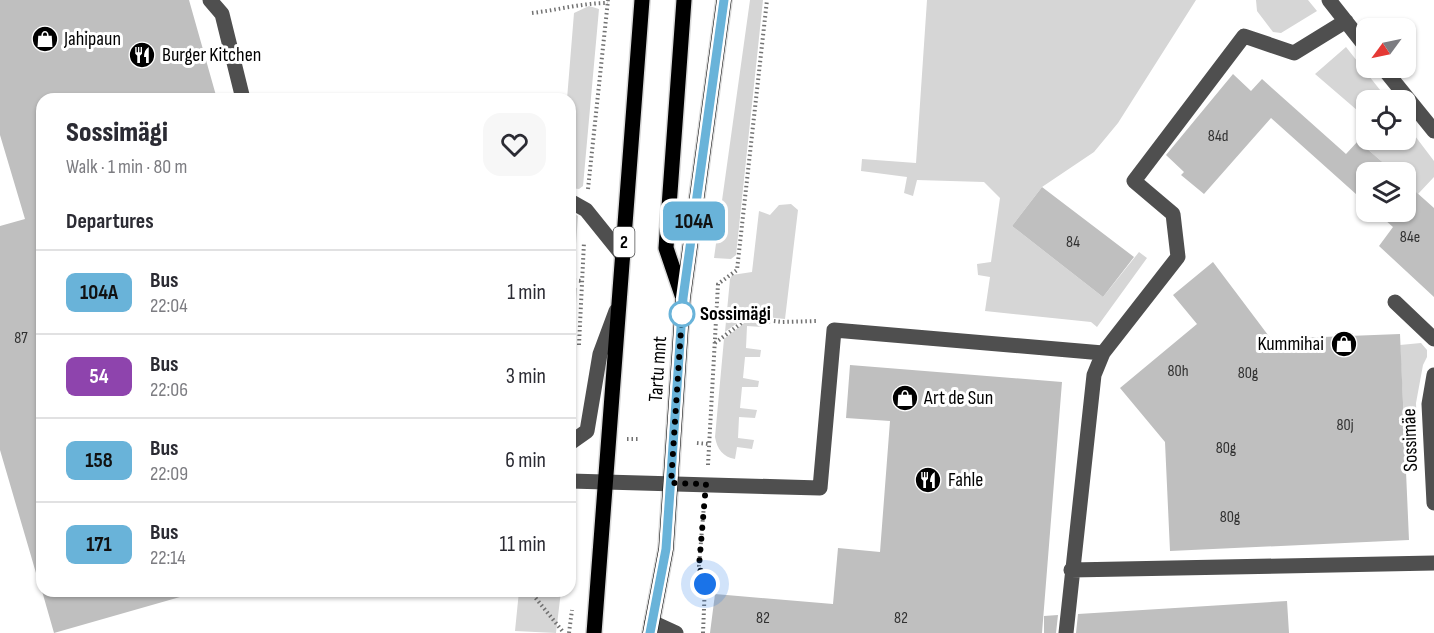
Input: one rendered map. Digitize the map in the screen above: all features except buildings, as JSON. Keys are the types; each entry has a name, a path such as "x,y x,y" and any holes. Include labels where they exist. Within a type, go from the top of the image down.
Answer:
{"main road":[{"name":"2","path":"594,633 642,0"},
{"path":"683,298 666,248 684,0"},
{"name":"Tartu mnt","path":"651,628 666,549 683,298 724,0"}],"street":[{"path":"210,0 222,14 242,93"},
{"path":"1329,0 1356,34"},
{"path":"1066,633 1071,570 1094,375 1103,353 1178,257 1173,213 1134,181 1244,36 1294,53 1346,21"},
{"path":"1391,78 1434,131"},
{"path":"576,204 586,210 623,256"},
{"path":"576,438 586,431 600,354 619,302"},
{"path":"1395,302 1434,339"},
{"path":"576,481 820,488 834,330 1103,353"},
{"name":"Sossimäe","path":"1434,375 1429,404 1434,503"},
{"path":"1071,570 1434,563"},
{"path":"651,628 676,633"}],"path":[{"path":"703,633 705,584 699,566 718,284 737,270 767,0"},
{"path":"532,13 571,9 586,3 608,3"},
{"path":"576,280 582,281"},
{"path":"714,344 748,318 782,322 824,321 834,330"},
{"path":"627,439 640,439"},
{"path":"697,443 709,444"},
{"path":"535,597 564,633"}],"shaded area":[{"path":"750,0 763,0 736,255 731,259 714,258"},
{"path":"927,0 1196,0 1118,123 1094,152 1042,187 1012,226 1103,297 1139,252 1147,258 1097,327 1091,322 985,311 990,277 978,275 977,264 991,262 1000,198 984,182 917,180 913,196 904,193 907,177 861,171 862,159 916,163"},
{"path":"1256,0 1308,0 1317,11 1281,33 1273,32 1257,11"},
{"path":"589,6 599,9 583,186 579,189 576,189 576,93 567,93 574,13"},
{"path":"1346,47 1356,60 1356,78 1371,78 1380,90 1356,90 1356,109 1315,74"},
{"path":"1416,137 1434,161 1434,177 1418,194 1416,192 1416,162 1382,162 1368,150 1416,150"},
{"path":"791,204 798,210 785,319 748,315 725,332 730,279 732,275 752,272 759,211 770,215 779,205"},
{"path":"576,215 578,216 576,244"},
{"path":"748,320 771,323 762,327 747,326 746,348 761,350 760,357 745,357 743,378 759,381 758,387 742,387 740,408 757,410 755,418 739,417 738,438 754,440 752,449 737,447 735,459 721,452 715,437 724,339"},
{"path":"1421,343 1427,350 1427,357 1423,365 1416,403 1418,458 1406,460 1400,345"},
{"path":"518,597 560,597 556,633 515,631"}],"bus line":[{"name":"104A","path":"650,633 666,549 683,298 724,0"}],"place":[{"name":"Jahipaun","path":"45,39"},
{"name":"Burger Kitchen","path":"142,55"},
{"name":"Sossimägi","path":"682,314"},
{"name":"Kummihai","path":"1344,344"},
{"name":"Art de Sun","path":"905,398"},
{"name":"Fahle","path":"928,480"}],"route":[{"path":"682,314 671,483 706,484 699,566 705,584"}]}
